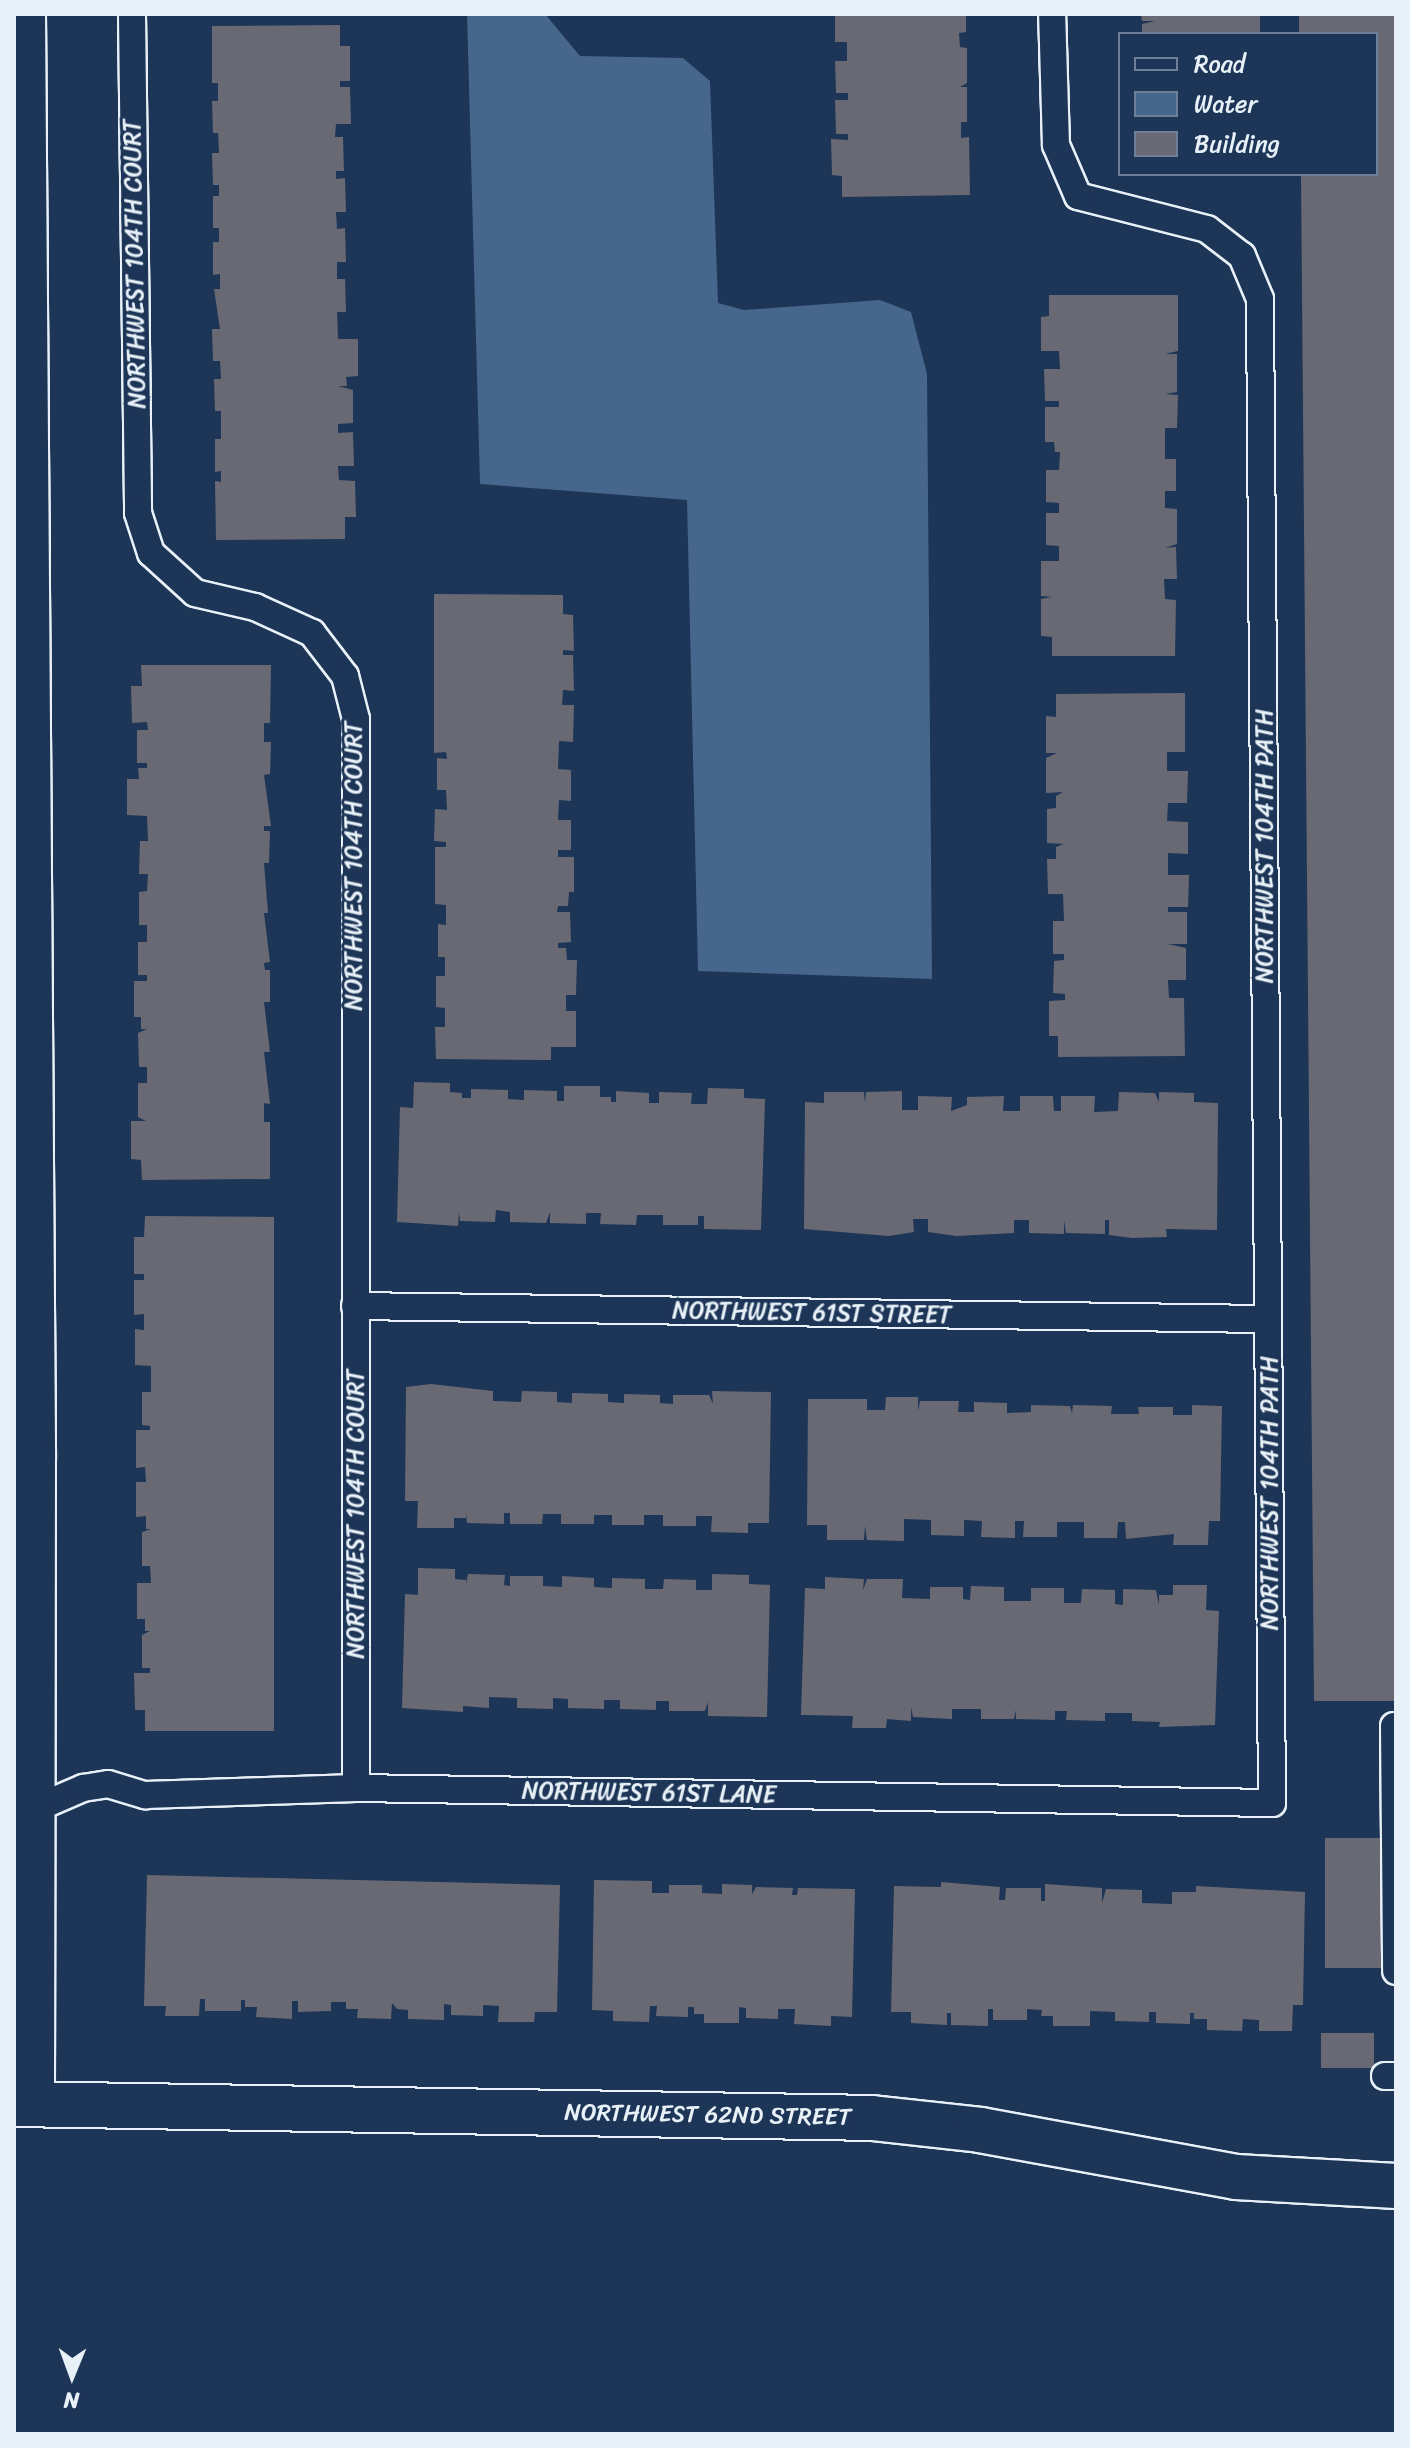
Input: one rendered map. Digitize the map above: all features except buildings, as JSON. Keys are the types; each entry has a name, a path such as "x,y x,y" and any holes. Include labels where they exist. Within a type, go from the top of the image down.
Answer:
{"street":[{"path":"23,14 24,1458 32,1810 23,2104"},
{"name":"NORTHWEST 62ND STREET","path":"23,2104 872,2118 980,2130 1236,2177 1396,2186"}],"lane":[{"name":"NORTHWEST 104TH COURT","path":"132,14 142,526 151,553 195,593 255,607 312,633 345,676 356,719 356,1788"},
{"name":"NORTHWEST 104TH PATH","path":"1052,14 1056,145 1078,196 1207,229 1242,256 1260,299 1272,1803"},
{"name":"NORTHWEST 61ST STREET","path":"355,1306 1268,1319"},
{"path":"1394,1726 1396,1971"},
{"name":"NORTHWEST 61ST LANE","path":"32,1810 108,1784 145,1795 356,1788 1272,1803"}],"water":[{"path":"467,14 545,14 580,56 683,58 710,81 718,303 744,310 880,300 911,312 927,374 932,979 698,971 687,500 480,484"}]}
